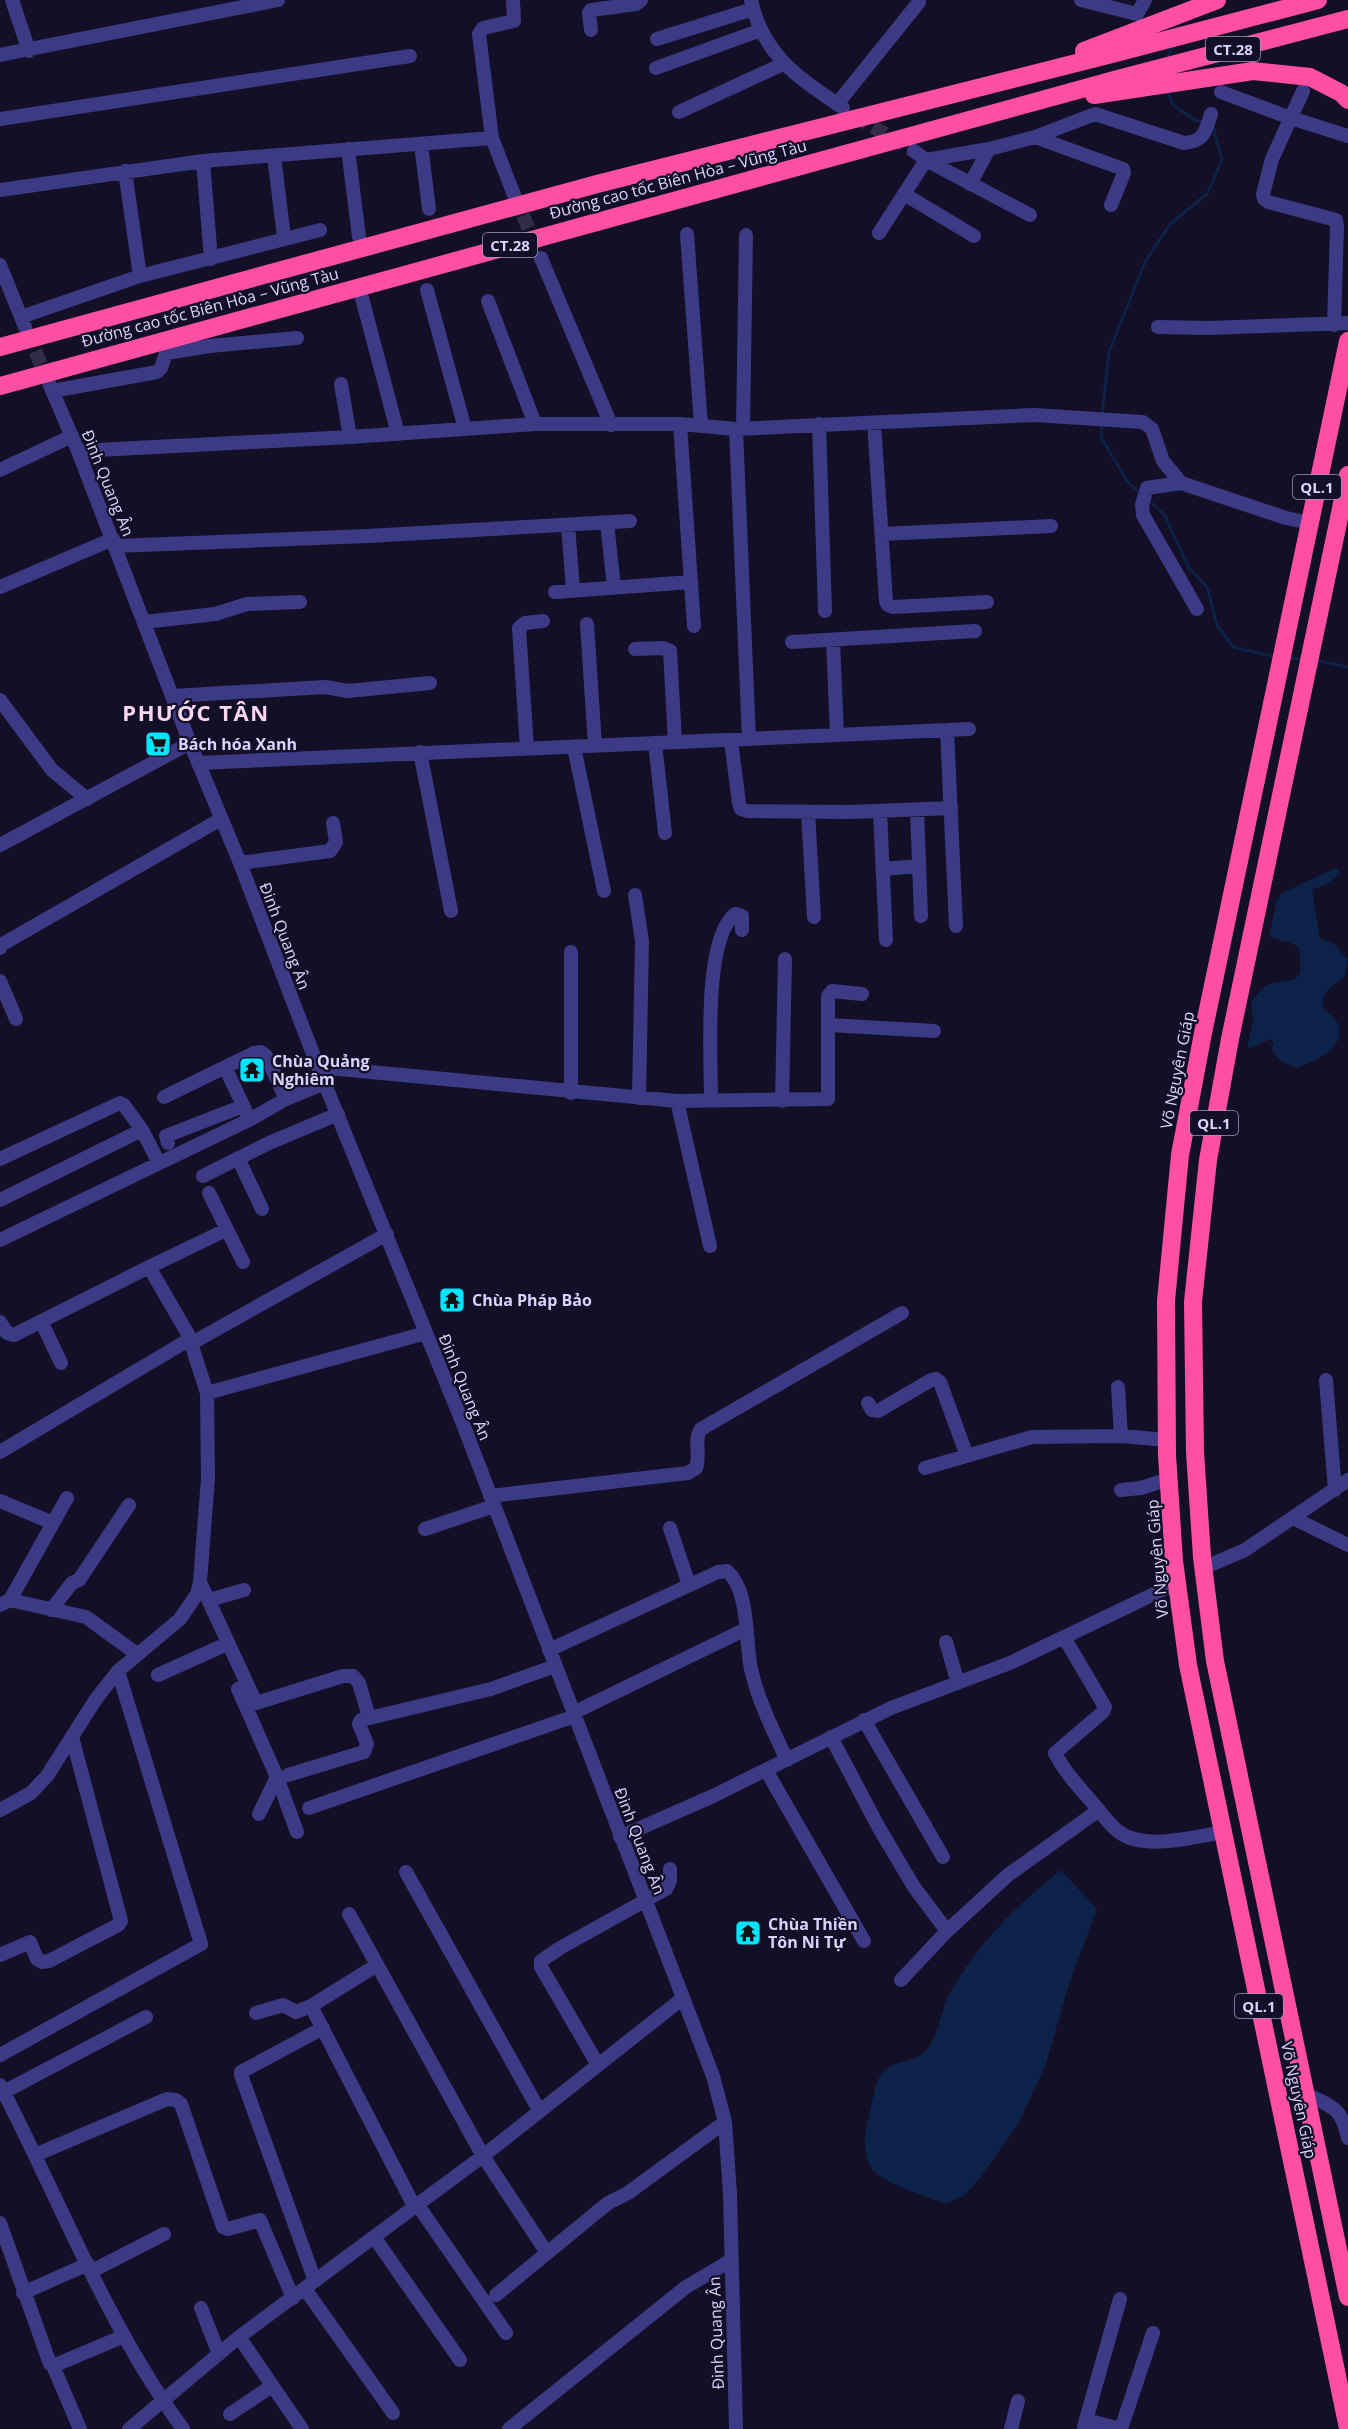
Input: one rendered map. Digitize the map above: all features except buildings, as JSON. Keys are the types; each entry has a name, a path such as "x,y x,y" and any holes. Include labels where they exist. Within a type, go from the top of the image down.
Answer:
{"highway":[{"name":"CT.28","path":"1013,78 1318,0"},
{"name":"CT.28","path":"1013,78 1209,3"},
{"name":"CT.28","path":"1020,105 1348,19"},
{"name":"CT.28","path":"1020,105 1253,71 1310,77 1341,93 1348,100"},
{"name":"Đường cao tốc Biên Hòa – Vũng Tàu","path":"0,347 597,184 1013,78"},
{"name":"Đường cao tốc Biên Hòa – Vũng Tàu","path":"0,386 29,376 1020,105"},
{"name":"QL.1","path":"1310,523 1348,341"},
{"name":"QL.1","path":"1343,528 1348,475"},
{"name":"Võ Nguyên Giáp","path":"1310,523 1203,1033 1180,1155 1166,1301 1167,1440 1177,1583 1188,1665 1348,2428"},
{"name":"Võ Nguyên Giáp","path":"1343,528 1314,638 1230,1039 1208,1160 1193,1302 1195,1452 1203,1568 1215,1661 1348,2297"}],"street":[{"path":"12,0 29,51"},
{"path":"0,56 278,0"},
{"path":"513,0 514,21 483,28 479,34 492,138 514,195"},
{"path":"591,30 589,13 591,10 636,4 640,0"},
{"path":"1082,0 1137,14 1145,0"},
{"path":"657,39 752,5 761,30 783,64 840,106 919,2"},
{"path":"656,68 761,30"},
{"path":"0,119 410,56"},
{"path":"679,112 783,64"},
{"path":"1158,327 1341,324 1336,220 1264,199 1265,181 1272,159 1303,91"},
{"path":"1221,92 1348,136"},
{"path":"920,155 988,149 1035,137 1095,114 1184,143 1197,142 1202,137 1211,114"},
{"path":"1035,137 1123,169 1124,173 1111,205"},
{"path":"0,190 203,161 492,138"},
{"path":"421,144 429,209"},
{"path":"348,149 359,237"},
{"path":"970,184 988,149"},
{"path":"920,155 1030,215"},
{"path":"879,233 904,194 920,155"},
{"path":"274,156 284,237"},
{"path":"203,161 212,259"},
{"path":"126,171 140,276"},
{"path":"904,194 974,236"},
{"path":"0,265 23,322 140,276 212,259 284,237 320,230"},
{"path":"687,234 701,425"},
{"path":"746,235 739,429 748,739"},
{"path":"541,258 611,424"},
{"path":"427,290 465,429"},
{"path":"362,298 398,434"},
{"path":"488,301 535,424"},
{"name":"Đinh Quang Ân","path":"297,338 210,346 166,353 161,368 157,372 50,387 78,451 190,743 240,863 318,1067 387,1234 492,1501 713,2076 725,2122 730,2194 736,2429"},
{"path":"341,384 350,437"},
{"path":"78,451 350,437 535,424 680,424 739,429 1034,415 1095,417 1143,422 1152,429 1164,461 1181,483"},
{"path":"874,423 888,605 893,607 987,602"},
{"path":"680,424 694,626"},
{"path":"819,424 825,610"},
{"path":"0,470 72,436"},
{"path":"1197,609 1143,515 1142,505 1147,488 1181,483 1286,518 1310,523"},
{"path":"0,587 114,542 630,521"},
{"path":"608,523 614,587"},
{"path":"568,525 573,590"},
{"path":"882,534 1051,526"},
{"path":"555,592 691,582"},
{"path":"144,622 214,614 247,604 300,602"},
{"path":"526,748 519,628 525,623 543,621"},
{"path":"587,624 595,746"},
{"path":"792,642 975,632"},
{"path":"833,640 837,735"},
{"path":"635,649 663,648 670,651 675,742"},
{"path":"173,696 325,687 348,691 430,684"},
{"path":"0,700 52,770 87,799"},
{"path":"198,763 969,729"},
{"path":"947,730 956,926"},
{"path":"731,741 741,809 748,811 880,812 951,808"},
{"path":"0,845 190,743"},
{"path":"655,743 665,833"},
{"path":"574,747 604,891"},
{"path":"420,752 451,911"},
{"path":"917,810 921,916"},
{"path":"808,812 814,917"},
{"path":"880,812 886,940"},
{"path":"0,948 1,945 221,819"},
{"path":"240,863 330,851 336,842 333,823"},
{"path":"883,869 920,866"},
{"path":"635,895 642,941 639,1098"},
{"path":"711,1099 712,970 726,926 735,914 742,916 742,930"},
{"path":"571,1093 572,952"},
{"path":"782,1101 784,959"},
{"path":"0,981 16,1018"},
{"path":"318,1067 571,1093 677,1101 828,1099 829,993 862,994"},
{"path":"829,1025 934,1031"},
{"path":"164,1096 261,1052 266,1056 286,1099"},
{"path":"225,1067 251,1119"},
{"path":"0,1240 251,1119 286,1099 325,1083"},
{"path":"677,1101 710,1246"},
{"path":"0,1159 115,1104 124,1105 142,1130 159,1162"},
{"path":"168,1143 166,1136 243,1106"},
{"path":"203,1176 269,1143 338,1114"},
{"path":"0,1200 80,1163 142,1130"},
{"path":"238,1158 262,1209"},
{"path":"208,1193 243,1262"},
{"path":"0,1322 7,1333 14,1335 226,1230"},
{"path":"0,1452 191,1341 387,1234"},
{"path":"149,1268 191,1341 207,1393 208,1478 202,1592 220,1647 282,1776 297,1832"},
{"path":"425,1529 492,1501 688,1473 696,1468 700,1459 697,1439 701,1429 902,1313"},
{"path":"41,1321 61,1363"},
{"path":"207,1393 426,1333"},
{"path":"868,1403 872,1410 878,1411 936,1379 940,1382 967,1456"},
{"path":"1326,1380 1335,1490"},
{"path":"1118,1387 1121,1436"},
{"path":"925,1468 1032,1437 1121,1436 1167,1440"},
{"path":"1121,1490 1142,1488 1169,1479"},
{"path":"1203,1568 1245,1550 1348,1480"},
{"path":"67,1498 5,1603 86,1617 137,1654"},
{"path":"0,1501 53,1523"},
{"path":"51,1610 72,1583 79,1580 129,1505"},
{"path":"1293,1518 1348,1545"},
{"path":"670,1528 689,1585"},
{"path":"549,1650 718,1572 727,1571 735,1578 742,1600 751,1669 768,1719 787,1760"},
{"path":"620,1837 787,1760 864,1720 1010,1663 1177,1583"},
{"path":"0,1810 32,1793 47,1776 96,1699 118,1671 180,1619 202,1592 244,1590"},
{"path":"202,1592 256,1703 344,1676 353,1676 359,1683 369,1717"},
{"path":"309,1808 574,1715 746,1629"},
{"path":"1064,1637 1105,1707 1095,1719 1055,1753 1072,1778 1108,1822 1121,1834 1141,1841 1177,1841 1223,1832"},
{"path":"946,1642 958,1683"},
{"path":"158,1675 220,1647"},
{"path":"259,1814 282,1776 363,1752 367,1744 359,1721 491,1689 555,1666"},
{"path":"0,2055 201,1944 118,1671"},
{"path":"864,1720 943,1857"},
{"path":"0,1955 30,1942 37,1959 42,1962 48,1961 122,1921 72,1737"},
{"path":"831,1737 902,1867 947,1931"},
{"path":"766,1770 864,1941"},
{"path":"900,1980 947,1931 1008,1875 1099,1810"},
{"path":"598,2065 541,1967 541,1961 668,1886 670,1869"},
{"path":"406,1872 539,2110"},
{"path":"349,1914 483,2156 548,2253"},
{"path":"256,2013 283,2005 296,2012 311,2006 377,1965"},
{"path":"129,2429 239,2337 483,2156 683,1998"},
{"path":"311,2006 415,2205 506,2333"},
{"path":"146,2017 1,2090 124,2336 162,2401 183,2429"},
{"path":"323,2028 241,2072 241,2075 310,2285 393,2412"},
{"path":"1305,2094 1337,2110 1342,2115 1348,2138"},
{"path":"34,2155 167,2099 176,2100 181,2104 223,2228 228,2229 260,2220 293,2298"},
{"path":"496,2295 608,2203 628,2193 725,2122"},
{"path":"0,2223 50,2364 53,2366 80,2429"},
{"path":"23,2293 90,2268 164,2234"},
{"path":"374,2237 460,2360"},
{"path":"509,2429 686,2287 730,2261"},
{"path":"1120,2299 1085,2424 1121,2429 1153,2333"},
{"path":"201,2308 219,2354"},
{"path":"53,2366 124,2336"},
{"path":"239,2337 302,2429"},
{"path":"230,2414 272,2386"},
{"path":"1011,2429 1018,2401"}],"water":[{"path":"1336,868 1340,873 1329,883 1312,890 1320,939 1333,943 1348,959 1344,978 1328,990 1323,1002 1323,1008 1337,1022 1338,1039 1328,1052 1298,1068 1286,1064 1277,1057 1272,1050 1274,1044 1271,1039 1247,1049 1253,1020 1251,1002 1263,988 1292,980 1300,972 1298,947 1269,936 1277,900 1282,893"},
{"path":"1061,1870 1097,1909 1069,1984 1045,2067 1018,2124 980,2178 965,2195 946,2204 885,2179 872,2169 865,2148 867,2126 880,2076 889,2067 924,2053 936,2034 948,1998 974,1956 1014,1911"}],"waterway":[{"path":"1168,58 1172,44"},
{"path":"1167,90 1173,105 1195,120 1203,122"},
{"path":"1102,415 1109,352 1145,262 1170,224 1207,194 1222,160 1212,123"},
{"path":"1102,422 1101,437 1127,481 1140,493"},
{"path":"1147,499 1164,514 1189,568 1207,587 1217,625 1233,647 1275,657"},
{"path":"1287,658 1302,659"},
{"path":"1314,660 1348,667"}],"tunnel":[{"path":"855,116 914,151"},
{"path":"515,196 541,258"},
{"path":"27,332 48,381"}],"place":[{"name":"Bách hóa Xanh","path":"158,744"},
{"name":"Chùa Quảng Nghiêm","path":"252,1070"},
{"name":"Chùa Pháp Bảo","path":"452,1300"},
{"name":"Chùa Thiền Tôn Ni Tự","path":"748,1933"}],"district":[{"name":"PHƯỚC TÂN","path":"196,712"}]}
